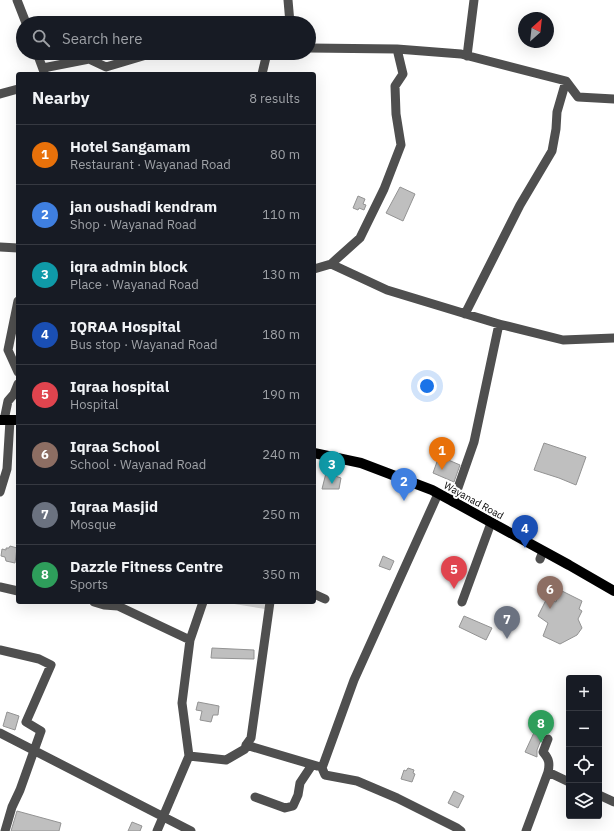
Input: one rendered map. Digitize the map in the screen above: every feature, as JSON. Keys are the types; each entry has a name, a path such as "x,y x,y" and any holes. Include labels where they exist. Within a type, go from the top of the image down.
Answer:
{"main road":[{"name":"Wayanad Road","path":"316,453 361,463 438,494 491,523 542,555 614,591"}],"street":[{"path":"17,0 23,16"},
{"path":"288,0 289,16"},
{"path":"467,56 474,0"},
{"path":"316,48 396,50 461,54 566,81 578,97 614,99"},
{"path":"316,268 331,264 360,238 384,189 401,145 396,114 395,86 403,74 396,50"},
{"path":"40,60 44,71 85,60"},
{"path":"91,60 106,68 131,60"},
{"path":"262,72 265,60"},
{"path":"465,314 520,205 552,151 557,112 566,81"},
{"path":"0,94 16,90"},
{"path":"0,247 16,248"},
{"path":"331,264 387,290 499,324 563,340 614,338"},
{"path":"16,311 8,350 16,368"},
{"path":"453,502 474,442 499,324"},
{"path":"0,492 7,469 8,401 16,389"},
{"path":"438,494 354,680 322,768 325,775 357,781 397,798 461,831"},
{"path":"462,602 491,523"},
{"path":"0,587 16,591"},
{"path":"316,595 325,599"},
{"path":"101,604 120,604 190,640"},
{"path":"157,831 189,756 182,703 190,640 202,604"},
{"path":"189,756 226,760 245,749 251,738 270,604"},
{"path":"0,650 39,659 51,665 26,722 41,731 20,790 12,807 5,831"},
{"path":"0,733 191,831"},
{"path":"526,831 548,772 550,763 543,752 548,739"},
{"path":"246,745 322,768"},
{"path":"255,797 285,808 293,806 298,795 300,783 312,764"},
{"path":"548,772 566,781"},
{"path":"602,796 614,802"}],"shaded area":[{"path":"234,604 266,604 265,609"}],"building":[{"path":"400,187 415,194 403,221 386,213"},
{"path":"358,196 365,199 363,204 366,205 364,210 353,208"},
{"path":"544,443 586,457 576,485 534,470"},
{"path":"439,456 460,465 454,482 433,473"},
{"path":"326,473 341,478 339,489 322,489"},
{"path":"10,546 16,548 15,563 6,561 5,557 1,556 2,549 6,550 6,548 9,548"},
{"path":"383,556 394,561 390,570 379,566"},
{"path":"560,590 582,601 579,609 582,611 578,619 582,628 577,635 560,644 543,636 548,623 538,616 547,598 556,602"},
{"path":"464,616 492,628 486,640 459,627"},
{"path":"212,648 254,650 254,659 211,658"},
{"path":"198,702 219,706 218,715 213,715 211,722 200,720 202,711 196,710"},
{"path":"7,712 19,716 15,730 3,726"},
{"path":"537,726 548,732 542,737 537,750 537,757 525,752"},
{"path":"408,768 414,770 413,773 415,774 412,782 401,779 404,770 406,771"},
{"path":"454,791 464,796 458,808 448,803"},
{"path":"17,811 61,823 59,831 11,831"},
{"path":"132,822 142,826 140,831 128,831"}],"place":[{"name":"Hotel Sangamam","path":"442,470"},
{"name":"iqra admin block","path":"332,484"},
{"name":"jan oushadi kendram","path":"404,501"},
{"name":"IQRAA Hospital","path":"525,548"},
{"name":"Iqraa hospital","path":"454,589"},
{"name":"Iqraa School","path":"550,609"},
{"name":"Iqraa Masjid","path":"507,639"},
{"name":"Dazzle Fitness Centre","path":"541,743"}]}
